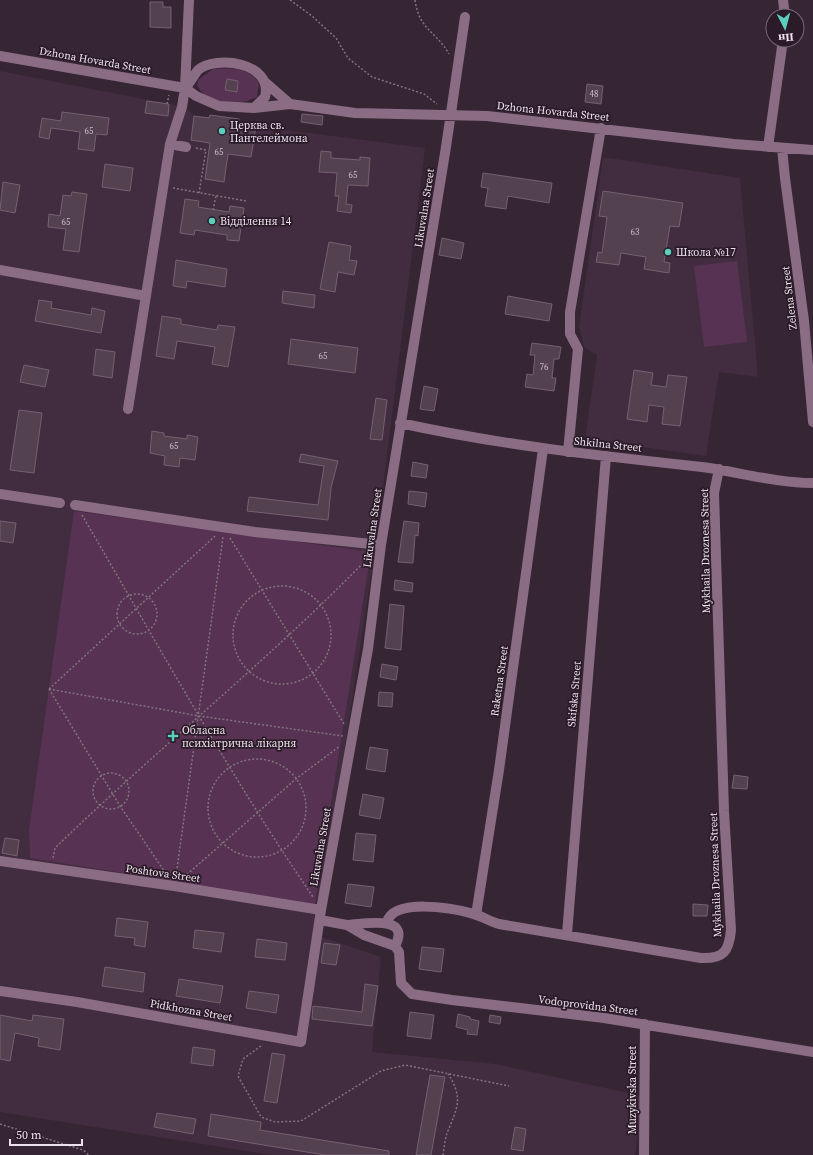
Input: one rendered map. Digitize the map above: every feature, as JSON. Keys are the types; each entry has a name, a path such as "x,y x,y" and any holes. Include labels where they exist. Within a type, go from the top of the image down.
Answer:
{"street":[{"path":"128,409 170,144 182,107 185,88 189,0"},
{"name":"Likuvalna Street","path":"301,1042 321,915 368,649 381,545 451,116 465,17"},
{"path":"768,147 782,48"},
{"name":"Dzhona Hovarda Street","path":"0,56 185,88 196,96 220,106 254,108 290,104 355,113 487,116 768,147 813,150"},
{"path":"185,88 199,70 214,64 226,63 255,69 263,76 266,83 290,104"},
{"path":"193,79 196,96"},
{"path":"254,108 265,97 266,83"},
{"path":"568,452 578,349 570,334 570,312 600,128"},
{"path":"170,144 186,147"},
{"name":"Zelena Street","path":"782,148 784,178 810,354 813,422"},
{"path":"0,270 146,296"},
{"name":"Shkilna Street","path":"400,423 543,449 719,469 762,477 813,483"},
{"name":"Raketna Street","path":"476,915 499,770 543,449"},
{"name":"Skifska Street","path":"567,934 606,456"},
{"name":"Mykhaila Droznesa Street","path":"387,922 389,917 396,912 410,907 425,906 470,913 499,924 567,934 701,958 719,956 725,952 730,943 731,930 724,811 714,493 719,469"},
{"path":"0,494 60,503"},
{"path":"76,505 224,528 381,545"},
{"name":"Poshtova Street","path":"0,861 174,886 321,915"},
{"path":"321,915 348,926 364,935 395,946"},
{"path":"348,926 387,922"},
{"name":"Vodoprovidna Street","path":"387,922 393,925 398,933 398,941 395,946 398,952 400,983 412,994 645,1024 813,1052"},
{"name":"Pidkhozna Street","path":"0,991 77,1002 301,1042"},
{"name":"Muzykivska Street","path":"644,1155 645,1024"}],"path":[{"path":"290,0 312,16 331,33 336,38 348,58 372,77 424,94 451,116"},
{"path":"415,0 421,22 445,48 451,58"},
{"path":"186,147 206,150 199,193"},
{"path":"163,186 246,201"},
{"path":"213,210 216,196"},
{"path":"76,505 199,716 282,851 313,897"},
{"path":"224,528 314,672 352,737"},
{"path":"49,689 224,528"},
{"path":"174,886 199,716 224,528"},
{"path":"51,869 55,848 112,792 322,606 381,545"},
{"path":"274,586 291,586 307,593 322,606 329,619 331,627 330,644 324,660 314,672 298,682 281,684 264,681 249,672 235,651 233,634 236,617 245,603 263,590 274,586"},
{"path":"140,594 148,597 154,602 157,612 156,622 149,630 134,634 125,630 120,624 117,618 118,608 124,598 129,596 140,594"},
{"path":"49,689 199,716 352,737"},
{"path":"49,689 120,806 174,886"},
{"path":"174,886 297,778 352,737"},
{"path":"263,759 280,764 297,778 304,790 306,798 305,824 297,838 282,851 269,856 252,858 236,853 222,843 211,825 208,804 212,787 230,767 245,760 263,759"},
{"path":"112,774 125,781 128,795 120,806 111,809 100,804 95,798 94,788 98,779 102,776 112,774"},
{"path":"261,1046 243,1059 238,1076 261,1117 275,1122 301,1121 381,1071 405,1065 509,1086"},
{"path":"443,1155 447,1134 456,1116 458,1096 453,1081 448,1074"},
{"path":"0,1124 83,1150 89,1155"}],"shaded area":[{"path":"213,69 232,69 245,71 250,74 259,83 257,97 250,100 232,103 215,100 208,97 201,92 197,85 199,79"},
{"name":"Обласна психіатрична лікарня","path":"0,71 185,107 194,116 191,140 210,143 239,155 251,157 256,126 425,148 377,537 316,935 381,957 372,1052 496,1064 642,1096 635,1155 272,1155 0,1112"},
{"name":"Школа №17","path":"603,157 740,178 758,377 719,372 706,456 585,439 597,355 584,347 579,327"},
{"path":"737,261 747,342 704,347 694,266"},
{"path":"74,511 371,552 315,904 30,858 29,830"}],"building":[{"path":"150,2 163,2 163,7 171,7 171,28 150,27"},
{"path":"227,79 238,81 237,92 225,90"},
{"path":"587,84 603,86 601,104 585,102"},
{"path":"147,101 169,104 168,116 145,113"},
{"path":"62,112 109,118 107,135 96,134 94,151 78,149 80,132 51,128 49,139 39,137 42,118 61,121"},
{"path":"302,114 323,116 322,125 301,122"},
{"path":"210,115 239,119 239,124 256,126 251,157 228,154 224,182 205,179 210,143 191,140 194,116 209,118"},
{"path":"321,151 331,152 331,158 360,160 360,157 370,158 368,186 348,185 346,204 352,205 351,213 337,211 339,196 335,196 337,173 319,172"},
{"path":"105,164 133,168 130,191 102,187"},
{"path":"483,173 552,183 549,203 508,196 506,209 485,206 488,188 481,187"},
{"path":"3,182 20,185 15,213 0,210"},
{"path":"603,191 683,203 679,227 670,226 664,262 670,263 669,273 644,269 646,257 621,253 619,265 596,262 598,252 602,253 607,217 599,216"},
{"path":"72,192 87,194 79,252 63,250 66,229 48,227 49,214 60,216 63,195 71,196"},
{"name":"Відділення 14","path":"185,199 199,201 198,207 229,212 230,206 244,208 239,241 227,240 227,235 195,230 194,235 180,233"},
{"path":"442,238 464,243 461,259 439,255"},
{"path":"329,242 351,246 349,260 357,261 354,275 338,272 335,292 320,289"},
{"path":"176,260 227,269 225,287 187,281 186,288 173,286"},
{"path":"283,291 315,295 314,308 282,303"},
{"path":"508,296 552,304 549,321 505,314"},
{"path":"39,300 52,302 51,308 91,315 92,308 105,311 101,333 35,321"},
{"path":"162,316 181,319 181,324 217,330 218,325 235,327 228,367 212,364 215,347 177,341 174,359 156,356"},
{"path":"291,339 358,348 355,373 288,364"},
{"path":"532,343 561,347 559,359 554,359 552,378 556,378 554,391 525,387 527,374 533,375 535,355 530,355"},
{"path":"96,349 115,352 112,378 93,375"},
{"path":"24,365 49,370 45,387 20,382"},
{"path":"634,370 653,373 651,385 666,387 668,375 687,377 680,426 662,424 664,407 649,405 647,422 627,419"},
{"path":"424,386 438,389 434,411 420,409"},
{"path":"376,398 387,400 382,440 370,439"},
{"path":"19,410 42,413 34,473 10,470"},
{"path":"152,431 164,433 164,436 187,439 187,435 198,437 195,460 180,458 179,467 164,465 165,456 150,453"},
{"path":"301,454 338,461 331,488 328,520 247,511 249,497 318,505 324,466 299,462"},
{"path":"413,462 428,465 426,478 411,476"},
{"path":"409,491 427,493 425,507 408,504"},
{"path":"0,521 16,523 13,543 0,541"},
{"path":"404,521 419,523 418,536 415,535 413,563 398,562"},
{"path":"395,580 413,583 412,592 394,590"},
{"path":"390,604 404,606 401,650 385,648"},
{"path":"382,664 398,667 396,680 380,677"},
{"path":"379,692 393,693 392,707 378,706"},
{"path":"370,747 388,750 385,772 366,769"},
{"path":"734,775 748,777 747,789 732,788"},
{"path":"363,794 384,798 380,819 359,815"},
{"path":"356,833 376,835 373,862 353,860"},
{"path":"5,838 19,840 17,856 2,853"},
{"path":"348,884 374,887 371,907 345,903"},
{"path":"693,904 708,905 707,916 693,916"},
{"path":"117,918 148,922 145,947 134,945 135,938 115,936"},
{"path":"195,930 224,933 221,952 193,948"},
{"path":"257,939 287,943 285,960 255,957"},
{"path":"324,943 340,945 336,965 321,963"},
{"path":"422,947 444,949 441,972 419,969"},
{"path":"105,967 145,973 143,992 102,986"},
{"path":"179,979 223,986 220,1003 176,996"},
{"path":"365,984 378,986 372,1026 312,1019 313,1006 362,1012"},
{"path":"249,991 279,995 276,1013 246,1008"},
{"path":"410,1012 434,1015 431,1039 407,1036"},
{"path":"458,1014 479,1021 477,1035 467,1034 468,1030 456,1027"},
{"path":"0,1015 32,1021 33,1015 64,1019 60,1050 38,1046 39,1038 15,1033 10,1061 0,1059"},
{"path":"490,1015 501,1017 500,1024 489,1022"},
{"path":"193,1047 215,1050 213,1066 191,1063"},
{"path":"272,1053 285,1055 277,1103 264,1101"},
{"path":"430,1075 445,1077 431,1155 416,1155"},
{"path":"157,1113 196,1119 193,1134 154,1127"},
{"path":"211,1114 261,1122 260,1130 389,1151 389,1155 325,1155 208,1136"},
{"path":"515,1127 526,1129 523,1151 511,1149"}],"place":[{"name":"Церква св. Пантелеймона","path":"222,131"},
{"name":"Відділення 14","path":"212,221"},
{"name":"Школа №17","path":"668,252"},
{"name":"Обласна психіатрична лікарня","path":"173,736"}]}
